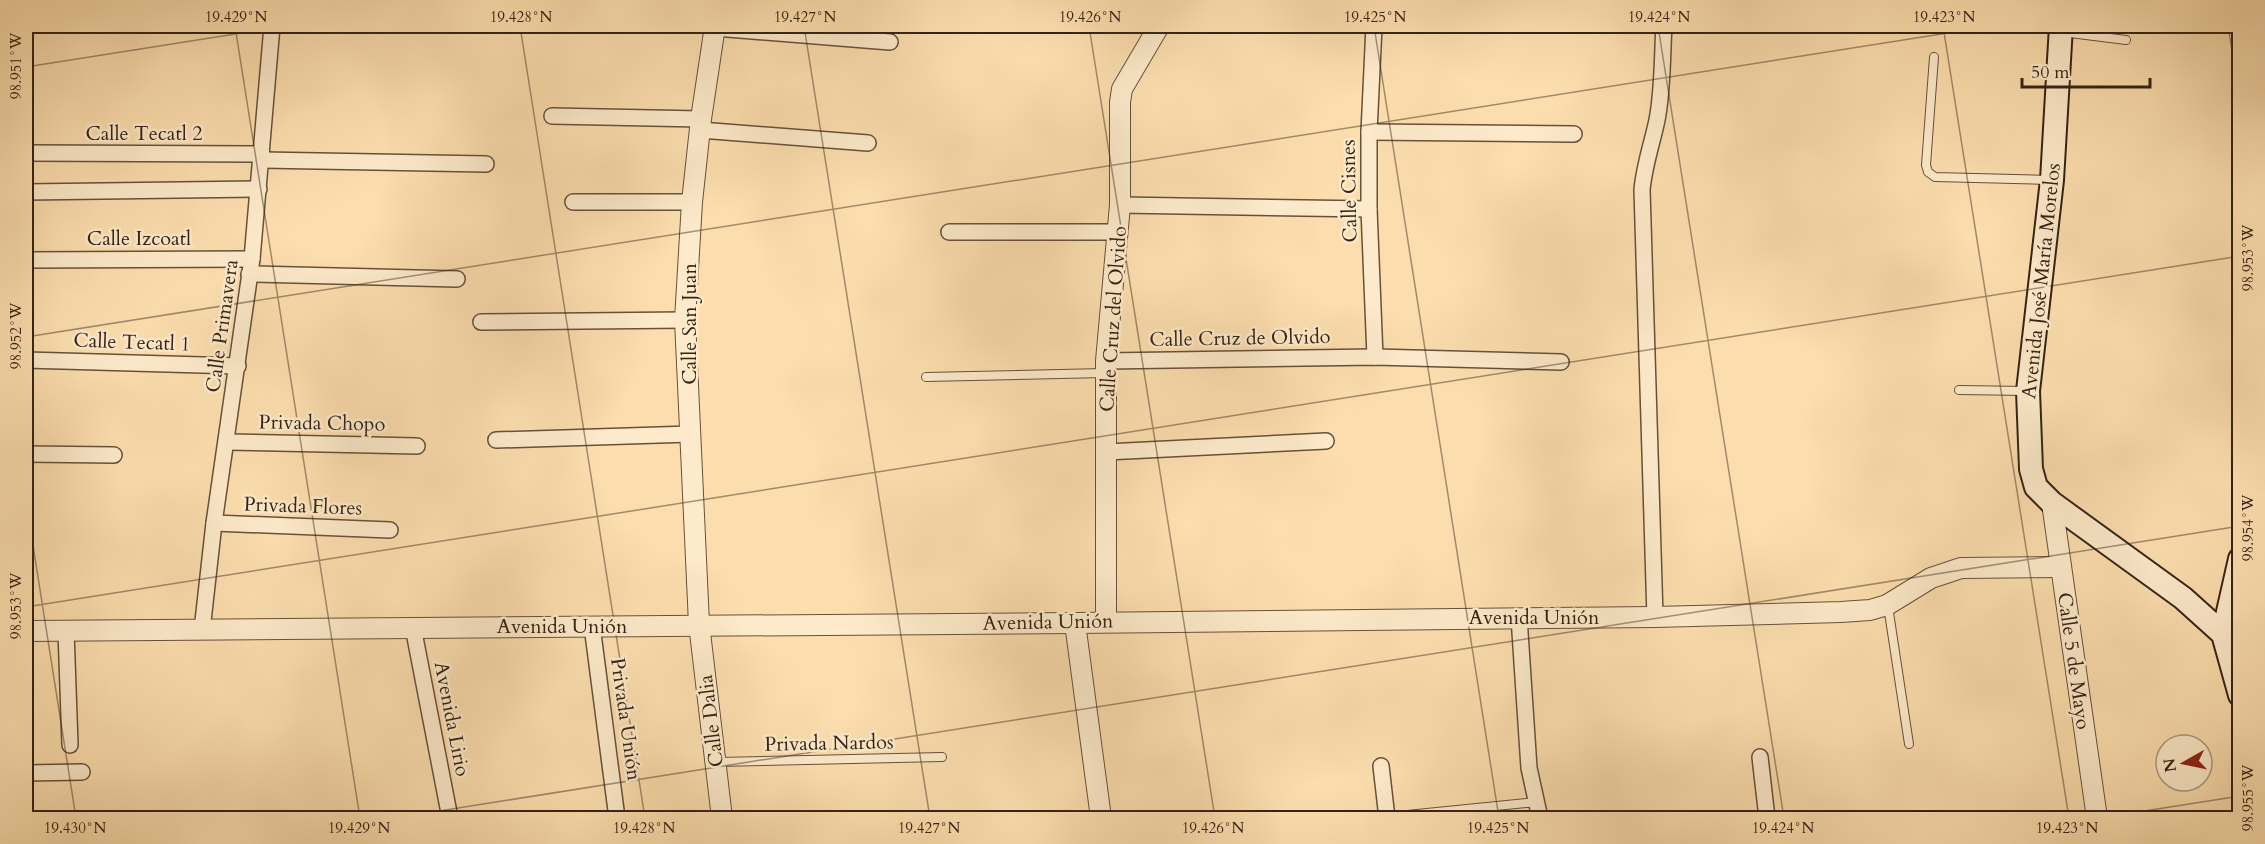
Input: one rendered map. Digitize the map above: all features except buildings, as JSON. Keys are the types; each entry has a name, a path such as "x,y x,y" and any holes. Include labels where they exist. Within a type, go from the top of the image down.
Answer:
{"main road":[{"name":"Avenida José María Morelos","path":"2061,28 2052,180 2028,391 2031,469 2036,487 2052,503 2183,598 2223,634"},
{"path":"2240,559 2223,634 2240,695"}],"street":[{"name":"Calle Primavera","path":"202,630 214,523 252,259 272,26"},
{"name":"Calle Cruz del Olvido","path":"1106,622 1106,367 1120,205 1120,102 1122,89 1159,26"},
{"name":"Calle Cisnes","path":"1374,26 1369,132 1369,209 1375,357"},
{"path":"1655,616 1642,190 1644,171 1657,120 1664,26"},
{"path":"715,27 890,42"},
{"name":"Calle San Juan","path":"699,624 686,320 692,202 715,27"},
{"path":"552,116 701,124 868,143"},
{"path":"1369,132 1574,134"},
{"name":"Calle Tecatl 2","path":"26,153 486,164"},
{"path":"26,192 259,189"},
{"path":"573,202 692,202"},
{"path":"1120,205 1369,209"},
{"path":"949,232 1118,232"},
{"name":"Calle Izcoatl","path":"26,260 252,259"},
{"path":"249,274 457,279"},
{"path":"481,322 686,320"},
{"name":"Calle Cruz de Olvido","path":"1106,367 1375,357 1561,362"},
{"name":"Calle Tecatl 1","path":"26,360 238,366"},
{"path":"496,440 691,434"},
{"path":"1106,452 1326,441"},
{"name":"Privada Chopo","path":"227,442 417,446"},
{"path":"26,454 114,455"},
{"name":"Calle 5 de Mayo","path":"2052,503 2097,819"},
{"name":"Privada Flores","path":"214,523 390,530"},
{"name":"Avenida Unión","path":"26,631 1106,622 1841,612 1870,610 1887,605 1932,578 1961,568 2061,567"},
{"path":"1519,617 1529,768 1540,819"},
{"path":"1075,622 1101,819"},
{"name":"Calle Dalia","path":"699,624 722,819"},
{"name":"Privada Unión","path":"592,626 618,819"},
{"name":"Avenida Lirio","path":"413,627 450,819"},
{"path":"66,631 70,745"},
{"path":"1760,757 1767,819"},
{"path":"1381,766 1387,818"},
{"path":"26,773 81,772"}],"lane":[{"path":"2061,28 2126,40"},
{"path":"1934,57 1926,165 1928,172 1935,177 2052,180"},
{"path":"926,377 1106,367"},
{"path":"1959,390 2028,391"},
{"path":"1887,605 1909,744"},
{"name":"Privada Nardos","path":"716,762 942,758"},
{"path":"1387,818 1537,802"}]}
